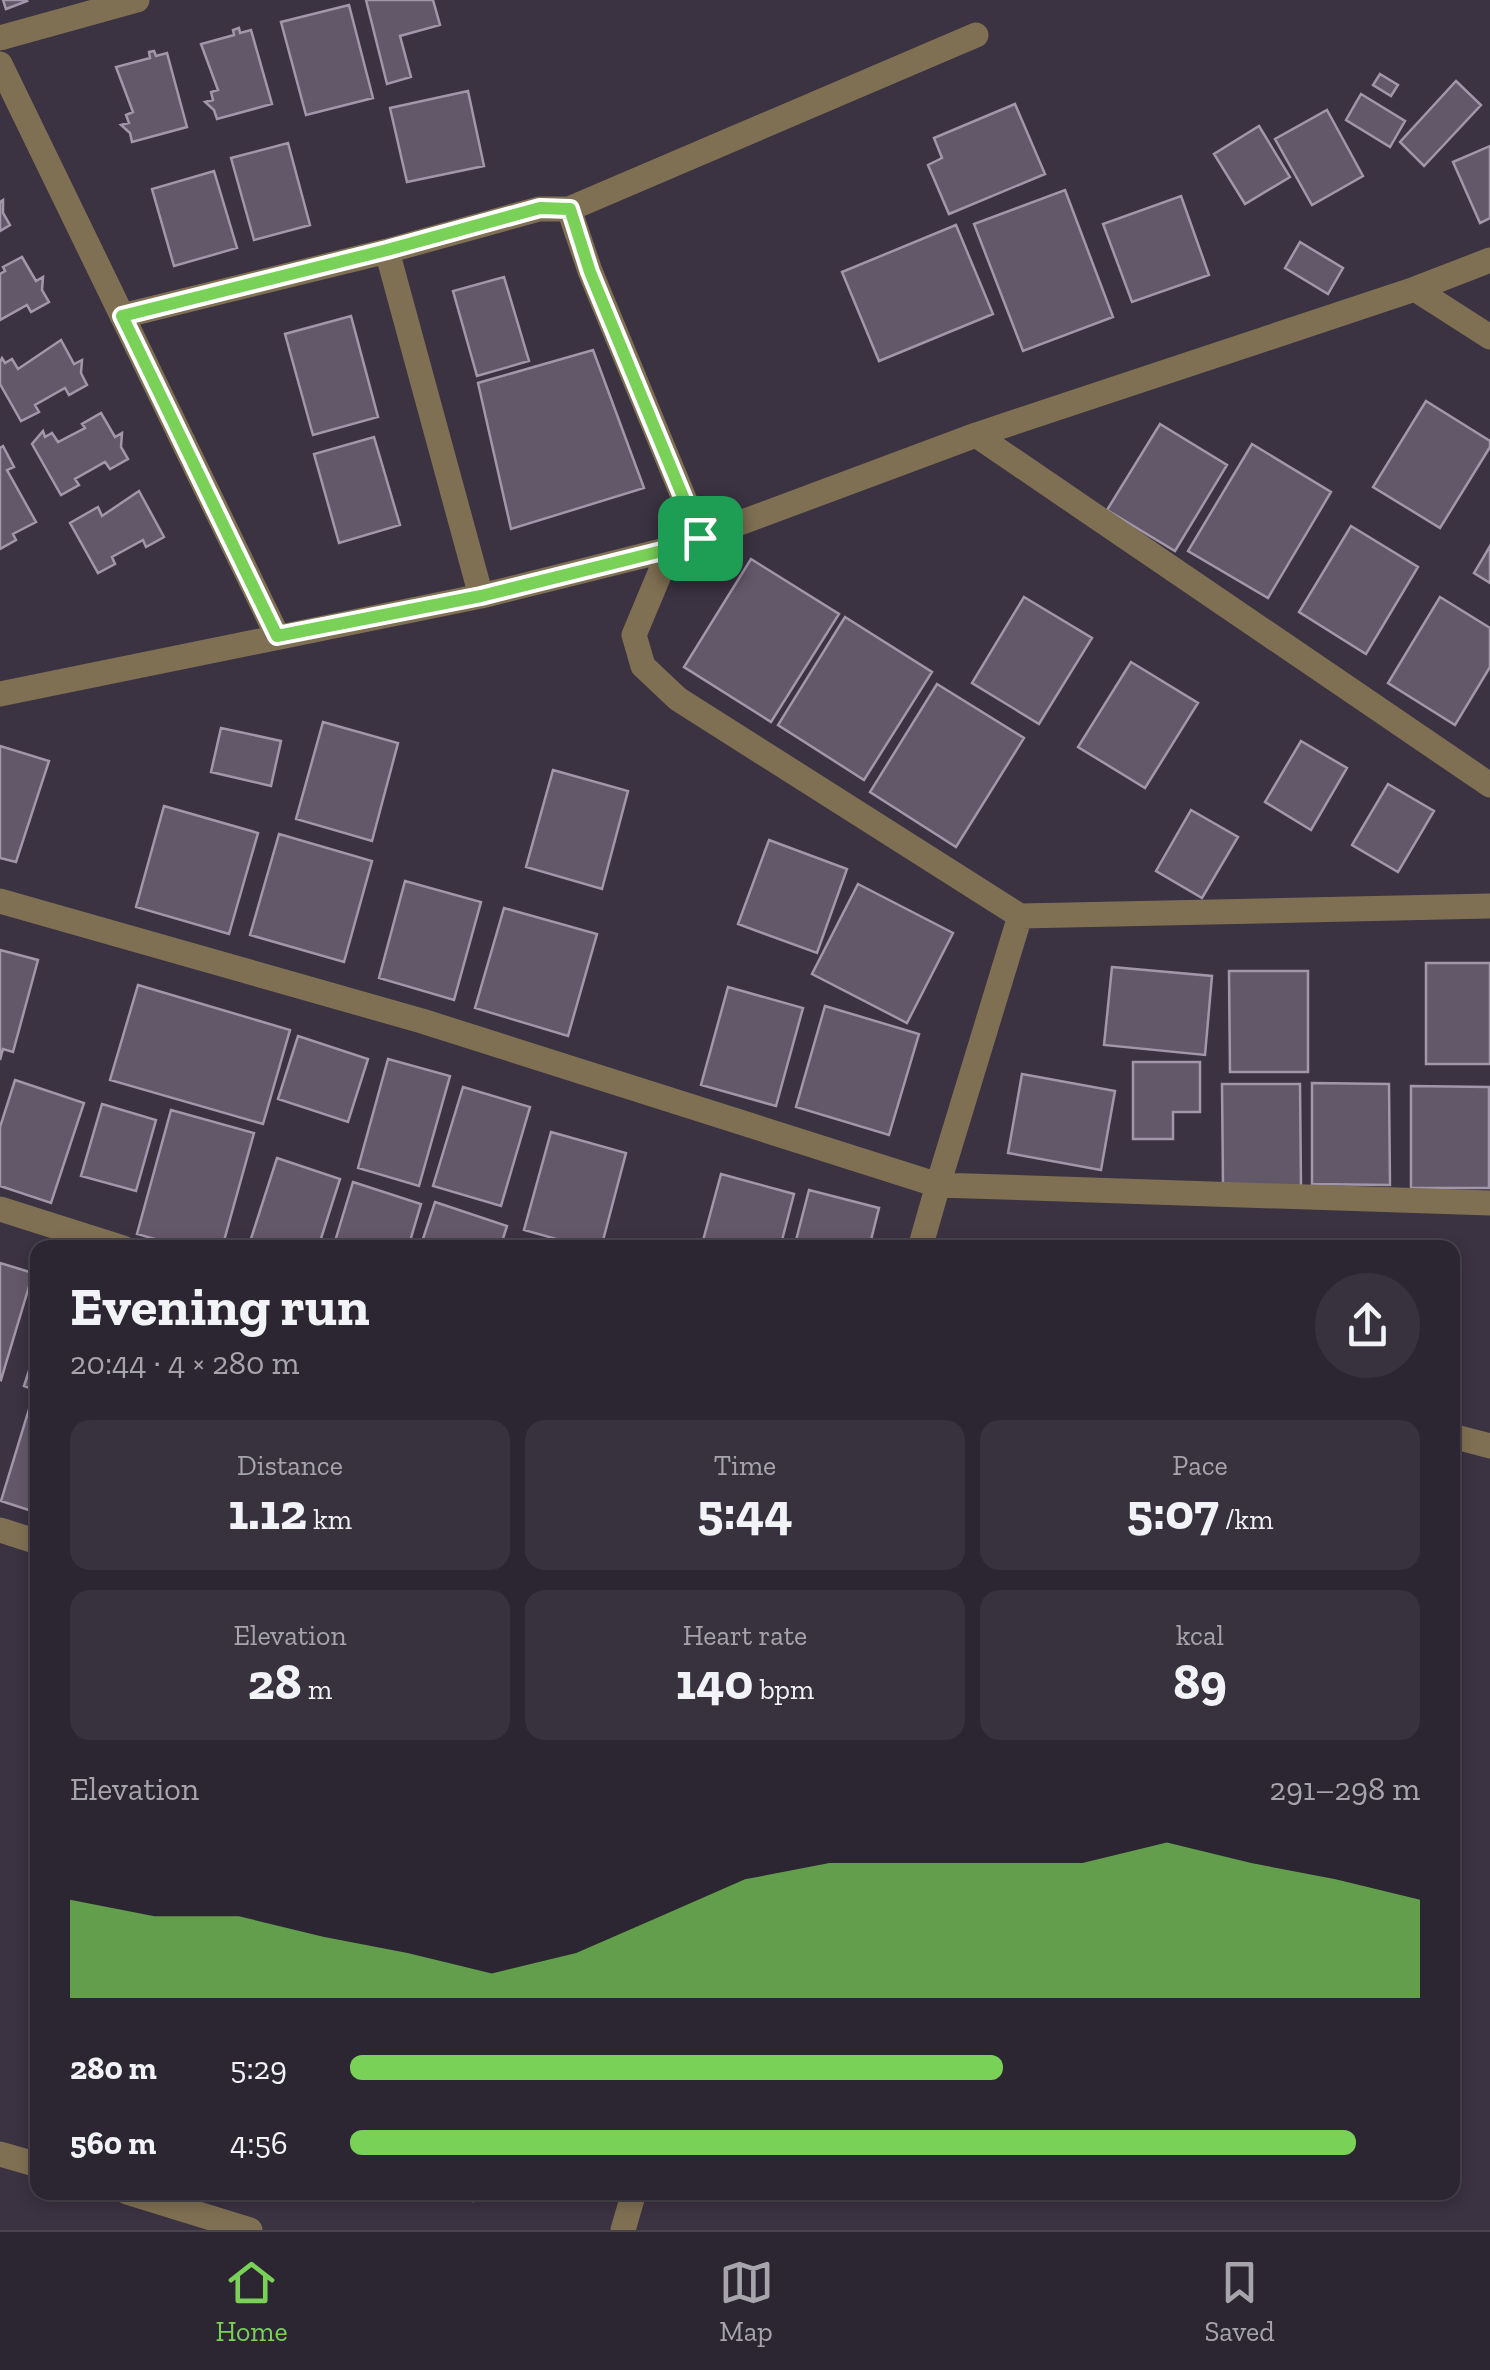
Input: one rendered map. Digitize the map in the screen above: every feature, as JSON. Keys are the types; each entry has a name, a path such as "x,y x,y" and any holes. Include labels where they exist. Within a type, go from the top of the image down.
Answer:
{"street":[{"path":"0,38 137,0"},
{"path":"122,316 540,208 570,209 976,35"},
{"path":"0,64 277,636"},
{"path":"570,209 590,272 700,538"},
{"path":"387,250 481,596"},
{"path":"0,694 481,596 670,549 976,434 1415,290 1490,260"},
{"path":"1415,290 1490,337"},
{"path":"976,434 1490,785"},
{"path":"670,549 634,635 643,666 678,699 1020,916 1490,906"},
{"path":"0,902 422,1021 938,1185 1490,1202"},
{"path":"922,1240 1020,916"},
{"path":"0,1209 98,1240"},
{"path":"1460,1438 1490,1446"},
{"path":"0,1530 30,1539"},
{"path":"0,2154 30,2163"},
{"path":"154,2200 250,2230"},
{"path":"623,2230 632,2200"}],"building":[{"path":"3,0 26,0 27,1 6,9"},
{"path":"366,0 433,0 440,25 400,36 411,77 387,84"},
{"path":"349,5 373,98 306,115 281,22"},
{"path":"239,28 240,33 251,30 272,104 217,119 205,102 213,100 211,92 218,90 201,44 234,35 233,30"},
{"path":"154,51 156,56 167,53 187,127 132,142 130,133 121,125 129,123 126,115 133,112 116,67 150,58 149,52"},
{"path":"1380,74 1398,85 1391,96 1373,85"},
{"path":"1456,81 1481,105 1424,166 1400,142"},
{"path":"468,91 484,166 407,182 390,108"},
{"path":"1361,94 1405,121 1390,147 1346,120"},
{"path":"1015,104 1045,174 949,214 928,165 942,158 934,138"},
{"path":"1327,110 1363,176 1312,205 1275,139"},
{"path":"1259,126 1290,177 1245,204 1214,154"},
{"path":"288,143 310,225 254,240 231,158"},
{"path":"1490,146 1490,218 1480,223 1453,162"},
{"path":"214,171 237,248 174,266 152,189"},
{"path":"1065,190 1113,317 1023,351 974,224"},
{"path":"1181,196 1209,275 1132,302 1103,224"},
{"path":"3,200 3,213 10,225 0,231 0,202"},
{"path":"956,225 993,314 879,361 842,272"},
{"path":"1300,242 1343,268 1328,294 1285,268"},
{"path":"22,257 36,281 43,277 42,290 49,302 31,312 27,305 0,320 0,274 5,271 3,267"},
{"path":"504,277 529,361 477,376 453,291"},
{"path":"351,316 378,417 313,435 285,334"},
{"path":"61,340 74,364 82,360 81,373 87,385 69,395 65,388 35,405 39,412 21,421 0,384 0,362 2,358 5,363 12,359 18,369"},
{"path":"593,350 644,488 511,529 478,383"},
{"path":"1426,401 1490,441 1440,528 1373,487"},
{"path":"101,413 115,437 122,433 121,447 128,459 110,469 105,462 75,479 79,485 61,495 32,444 43,431 45,437 52,433 58,442 85,428 82,424"},
{"path":"1160,424 1227,465 1175,551 1107,510"},
{"path":"374,437 400,525 339,543 314,454"},
{"path":"1252,444 1331,492 1268,598 1188,551"},
{"path":"3,446 14,467 7,470 36,522 13,534 16,540 0,549 0,448"},
{"path":"139,491 164,537 146,547 143,540 112,557 115,564 98,573 70,523 98,507 102,516"},
{"path":"1351,526 1418,567 1366,654 1299,612"},
{"path":"1490,546 1490,583 1474,573"},
{"path":"751,559 839,614 771,722 684,667"},
{"path":"1024,597 1092,638 1039,724 972,683"},
{"path":"1440,597 1490,628 1490,667 1455,725 1388,683"},
{"path":"845,617 932,672 864,780 778,725"},
{"path":"1131,662 1198,703 1145,788 1078,747"},
{"path":"937,684 1024,738 956,847 870,792"},
{"path":"323,722 398,743 372,841 296,819"},
{"path":"221,728 281,741 271,786 211,772"},
{"path":"1301,741 1347,768 1311,830 1265,802"},
{"path":"0,746 49,761 16,862 0,858"},
{"path":"553,770 628,791 602,889 526,867"},
{"path":"1388,784 1434,811 1398,872 1352,845"},
{"path":"164,806 258,833 229,934 136,907"},
{"path":"1191,810 1238,837 1202,898 1156,871"},
{"path":"279,834 372,861 344,962 250,935"},
{"path":"769,840 847,869 817,953 738,924"},
{"path":"405,881 481,902 454,1000 379,978"},
{"path":"858,884 953,933 907,1023 812,974"},
{"path":"504,908 597,934 568,1036 475,1008"},
{"path":"0,950 38,960 13,1052 3,1049 0,1060"},
{"path":"1426,963 1490,963 1490,1064 1426,1064"},
{"path":"1112,967 1212,976 1205,1055 1104,1045"},
{"path":"1229,971 1308,971 1308,1072 1230,1072"},
{"path":"138,985 290,1030 263,1124 110,1080"},
{"path":"728,987 803,1008 776,1106 701,1085"},
{"path":"825,1006 919,1034 889,1135 796,1107"},
{"path":"298,1036 368,1059 348,1122 278,1099"},
{"path":"388,1059 450,1076 419,1186 358,1168"},
{"path":"1133,1062 1200,1062 1200,1112 1173,1112 1173,1139 1133,1139"},
{"path":"1022,1074 1115,1091 1101,1170 1008,1153"},
{"path":"15,1080 84,1103 51,1203 0,1186 0,1127"},
{"path":"1312,1083 1389,1084 1390,1185 1312,1184"},
{"path":"1222,1084 1300,1084 1301,1186 1223,1185"},
{"path":"1411,1086 1489,1087 1489,1188 1411,1188"},
{"path":"463,1087 530,1107 501,1206 433,1186"},
{"path":"102,1104 156,1120 136,1191 81,1176"},
{"path":"171,1110 254,1133 224,1240 158,1240 137,1234"},
{"path":"551,1132 626,1153 603,1240 560,1240 524,1230"},
{"path":"277,1158 340,1179 321,1240 251,1240"},
{"path":"721,1174 794,1194 782,1240 703,1240"},
{"path":"353,1182 421,1204 410,1240 335,1240"},
{"path":"809,1190 879,1208 871,1240 796,1240"},
{"path":"435,1202 507,1226 503,1240 423,1240"},
{"path":"0,1263 30,1272 30,1283 0,1379"},
{"path":"30,1406 30,1510 1,1501"}],"route":[{"path":"540,208 570,209 590,272 700,538 481,596 277,636 122,316 540,208"}]}
